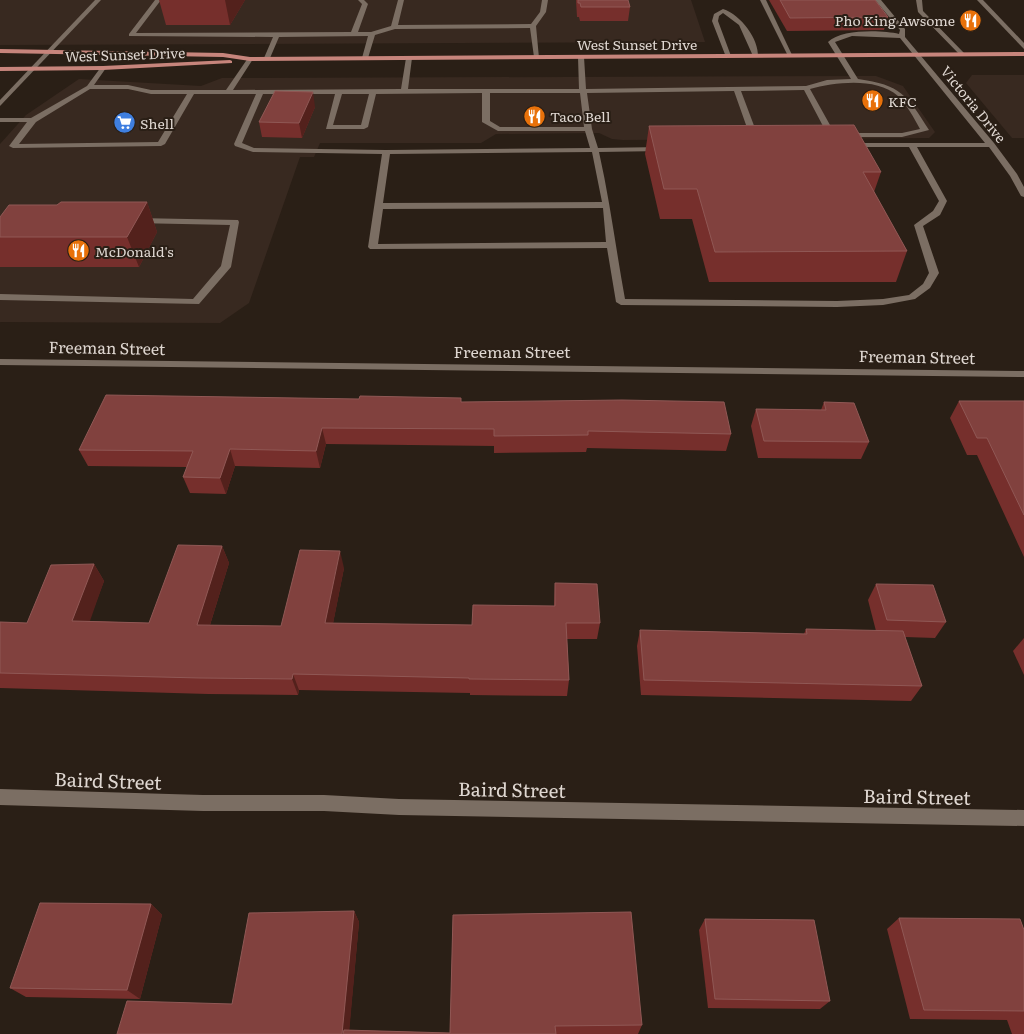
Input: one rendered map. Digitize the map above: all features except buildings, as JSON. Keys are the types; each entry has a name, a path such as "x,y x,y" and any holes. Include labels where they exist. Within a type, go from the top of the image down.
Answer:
{"main road":[{"name":"West Sunset Drive","path":"0,51 223,55 250,59"},
{"name":"West Sunset Drive","path":"0,68 103,68 219,63 267,58 1024,54"}],"street":[{"path":"0,104 98,0"},
{"path":"158,0 131,35 372,34 394,27 533,26"},
{"path":"354,34 365,4 362,0"},
{"path":"394,27 401,0"},
{"path":"537,57 533,26 543,12 545,0"},
{"path":"763,0 791,56"},
{"name":"Victoria Drive","path":"878,0 904,30 902,37 919,55 991,145 1014,176 1024,194"},
{"path":"919,0 920,11 962,54"},
{"path":"980,0 1024,47"},
{"path":"728,56 715,21 716,15 722,8 735,15 741,21 756,56"},
{"path":"365,58 372,34"},
{"path":"267,58 277,35"},
{"path":"856,81 832,42 834,38 845,35 894,35 902,37"},
{"path":"581,57 588,129 595,150 607,205 611,245 621,302 837,304 883,302 912,297 926,286 934,273 918,225 937,213 944,201 912,145"},
{"path":"404,92 409,58"},
{"path":"228,92 250,59"},
{"path":"103,68 89,87 33,120 13,146 161,144 192,92"},
{"path":"89,87 128,87 151,92 583,91 806,88 827,82 856,81 893,88 903,96 925,130 902,135 832,135"},
{"path":"806,88 838,144"},
{"path":"737,89 758,146 748,147"},
{"path":"486,91 486,122 498,129 588,129"},
{"path":"260,92 238,144 253,150 386,152 672,148"},
{"path":"339,92 328,127 364,127 373,92"},
{"path":"0,120 33,120"},
{"path":"828,145 991,145"},
{"path":"386,152 373,247 611,245"},
{"path":"378,206 607,205"},
{"path":"0,297 196,302 226,267 235,222 127,221"},
{"name":"Freeman Street","path":"0,362 1024,374"},
{"name":"Baird Street","path":"0,797 203,803 324,803 409,808 1024,818"}],"shaded area":[{"path":"0,0 691,0 705,42 0,45"},
{"path":"972,75 1024,75 1024,138 1012,138 966,83"},
{"path":"876,76 903,86 935,132 929,138 623,140 612,139 599,133 496,134 481,143 320,143 314,157 300,157 249,303 220,323 0,322 0,144 26,115 79,79 201,86 222,78"}],"place":[{"name":"Pho King Awsome","path":"971,20"},
{"name":"KFC","path":"872,101"},
{"name":"Taco Bell","path":"534,116"},
{"name":"Shell","path":"124,123"},
{"name":"McDonald's","path":"79,251"}]}
